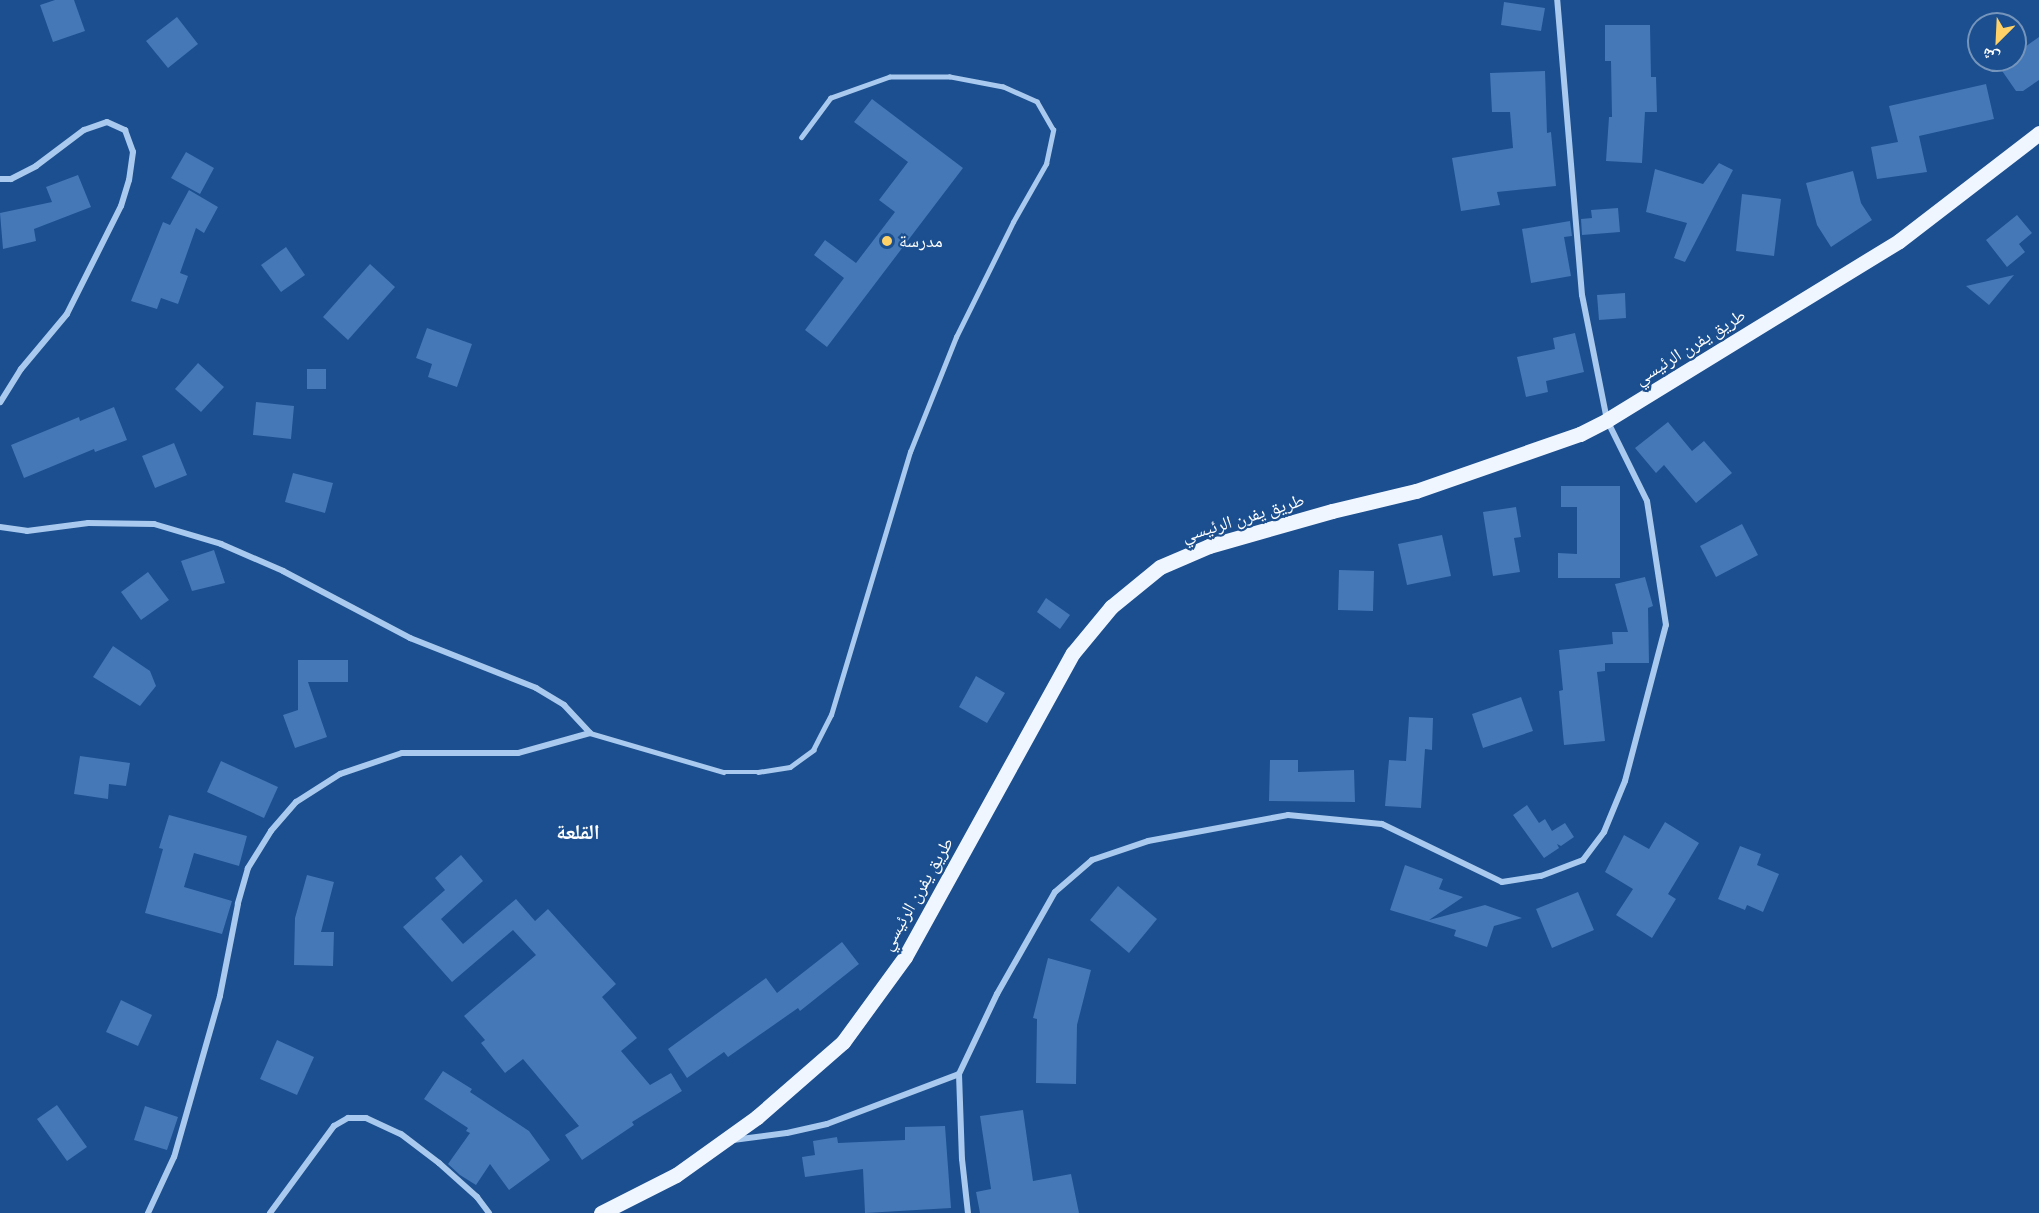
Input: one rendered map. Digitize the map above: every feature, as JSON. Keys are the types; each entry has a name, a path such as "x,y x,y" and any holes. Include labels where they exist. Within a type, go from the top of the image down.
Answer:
{"main road":[{"name":"طريق يفرن الرئيسي","path":"601,1213 676,1175 757,1117 843,1042 904,957 1073,653 1111,607 1160,567 1209,546 1416,491 1580,434 1607,420 1899,241 2039,133"}],"street":[{"path":"968,1213 962,1159 959,1074 997,994 1055,892 1092,860 1148,842 1288,815 1382,824 1502,882 1541,876 1583,861 1604,832 1625,781 1666,625 1647,501 1607,420 1582,295 1557,0"},
{"path":"0,179 11,179 36,166 84,130 107,122 125,130 133,152 129,180 121,206 66,314 21,369 0,402"},
{"path":"0,527 27,531 88,523 154,525 221,544 283,572 410,638 536,688 564,705 590,733 518,753 402,753 340,774 296,802 271,831 248,868 238,904 220,996 174,1157 148,1213"},
{"path":"723,1141 788,1133 827,1124 959,1074"},
{"path":"270,1213 334,1126 348,1119 366,1118 401,1134 439,1162 477,1197 489,1213"}],"lane":[{"path":"590,733 723,772 758,772 790,767 813,750 831,715 910,452 956,337 1013,222 1046,164 1053,130 1037,102 1003,87 950,78 891,77 831,98 802,137"}],"building":[{"path":"55,0 74,0 85,31 53,42 40,5"},
{"path":"1504,2 1545,8 1541,31 1501,25"},
{"path":"177,17 198,44 168,68 146,41"},
{"path":"1605,25 1650,25 1651,77 1656,77 1657,112 1645,112 1642,163 1606,161 1609,117 1612,117 1611,61 1605,61"},
{"path":"2039,37 2039,80 2023,91 2016,91 2003,72 2027,72 2027,46"},
{"path":"1545,71 1547,133 1551,132 1556,186 1497,192 1500,205 1461,211 1452,158 1513,148 1510,112 1492,112 1490,73"},
{"path":"1986,84 1994,119 1919,136 1927,172 1877,179 1871,147 1898,142 1889,106"},
{"path":"872,99 963,168 827,347 805,330 844,278 814,255 825,240 856,263 895,212 879,200 908,162 854,122"},
{"path":"186,152 214,168 200,194 171,178"},
{"path":"1719,163 1733,170 1685,262 1674,258 1687,223 1646,212 1655,169 1703,184"},
{"path":"1853,171 1861,203 1872,220 1831,247 1817,225 1806,183"},
{"path":"78,175 91,207 34,229 36,241 3,249 0,213 52,202 46,187"},
{"path":"189,190 218,207 204,233 196,228 180,273 188,276 178,304 161,298 157,309 131,301 163,222 170,225"},
{"path":"1742,194 1781,199 1774,256 1736,251"},
{"path":"1618,208 1620,232 1582,235 1581,219 1592,218 1591,210"},
{"path":"2017,215 2032,233 2019,244 2025,252 2007,267 1986,240"},
{"path":"1570,221 1572,236 1564,237 1571,276 1531,283 1522,229"},
{"path":"286,247 305,275 281,292 261,265"},
{"path":"370,264 395,287 348,340 323,317"},
{"path":"2014,275 1989,305 1966,286"},
{"path":"1625,293 1626,318 1599,320 1597,295"},
{"path":"427,328 472,344 457,387 428,377 432,364 416,358"},
{"path":"1575,333 1584,372 1546,381 1548,392 1526,397 1517,357 1555,349 1553,338"},
{"path":"198,363 224,387 201,412 175,389"},
{"path":"307,369 326,369 326,389 307,389"},
{"path":"256,402 294,406 291,439 253,435"},
{"path":"114,407 127,440 95,452 94,449 24,478 11,445 79,417 80,421"},
{"path":"1668,422 1692,451 1704,441 1732,473 1696,503 1664,465 1656,473 1635,448"},
{"path":"174,443 187,475 155,488 142,456"},
{"path":"293,473 333,483 325,513 285,502"},
{"path":"1561,486 1620,486 1620,578 1558,578 1558,553 1577,554 1577,507 1561,507"},
{"path":"1516,507 1521,537 1514,538 1520,572 1493,576 1483,512"},
{"path":"1742,524 1758,555 1716,577 1700,546"},
{"path":"1442,535 1451,576 1407,585 1398,544"},
{"path":"214,550 225,583 192,591 181,561"},
{"path":"1339,570 1374,571 1373,611 1338,610"},
{"path":"148,572 169,600 141,620 121,592"},
{"path":"1645,577 1653,606 1648,608 1649,663 1605,663 1605,671 1597,672 1605,741 1564,745 1559,691 1563,690 1559,650 1613,644 1612,632 1628,632 1615,584"},
{"path":"1046,598 1070,615 1060,629 1037,612"},
{"path":"113,646 150,671 156,686 140,706 93,677"},
{"path":"298,660 348,660 348,682 308,682 327,737 295,748 283,715 298,710"},
{"path":"976,676 1005,693 987,723 959,707"},
{"path":"1521,697 1533,731 1483,748 1472,714"},
{"path":"1409,717 1433,718 1432,750 1425,749 1421,808 1385,806 1389,760 1406,761"},
{"path":"80,756 130,763 126,786 109,784 108,799 74,794"},
{"path":"1270,760 1298,760 1298,772 1354,770 1355,802 1269,801"},
{"path":"221,761 278,787 264,818 207,792"},
{"path":"1527,805 1539,823 1545,819 1552,831 1565,823 1574,837 1561,846 1557,844 1559,848 1544,858 1513,815"},
{"path":"169,815 247,836 239,866 194,853 184,887 232,901 222,934 145,913 163,849 159,848"},
{"path":"1665,822 1699,843 1668,894 1676,899 1652,938 1616,915 1633,889 1605,872 1624,835 1649,849"},
{"path":"1740,846 1761,854 1757,865 1779,874 1763,912 1747,905 1745,910 1718,899"},
{"path":"461,855 483,881 441,919 463,944 516,899 535,921 548,909 616,984 602,997 637,1038 621,1051 650,1085 671,1073 682,1091 632,1122 634,1125 582,1160 565,1135 579,1126 523,1059 505,1073 481,1043 485,1040 464,1016 536,955 513,930 452,982 403,927 445,890 435,878"},
{"path":"1405,865 1443,879 1439,889 1463,897 1429,920 1485,905 1522,918 1494,926 1487,947 1454,936 1456,930 1390,910"},
{"path":"307,875 334,882 321,932 334,932 333,966 294,965 295,918"},
{"path":"1118,886 1157,919 1129,953 1090,920"},
{"path":"1578,892 1594,930 1552,948 1536,909"},
{"path":"842,942 859,964 800,1011 798,1008 728,1057 724,1052 687,1078 668,1049 766,978 777,993"},
{"path":"1048,958 1091,970 1077,1025 1076,1084 1036,1083 1037,1019 1033,1018"},
{"path":"121,1000 152,1015 138,1046 106,1032"},
{"path":"277,1040 314,1057 297,1095 260,1079"},
{"path":"443,1071 472,1089 470,1092 529,1131 550,1160 509,1190 490,1164 476,1185 460,1175 448,1164 470,1133 466,1131 468,1128 424,1099"},
{"path":"57,1105 87,1147 67,1161 37,1119"},
{"path":"145,1106 178,1117 167,1150 134,1140"},
{"path":"1023,1110 1033,1181 1071,1174 1079,1213 980,1213 976,1192 991,1189 980,1116"},
{"path":"945,1126 951,1208 865,1213 863,1169 805,1177 802,1157 815,1155 813,1141 837,1137 838,1143 905,1140 905,1127"}],"place":[{"name":"مدرسة","path":"887,241"}],"district":[{"name":"القلعة","path":"578,831"}]}
